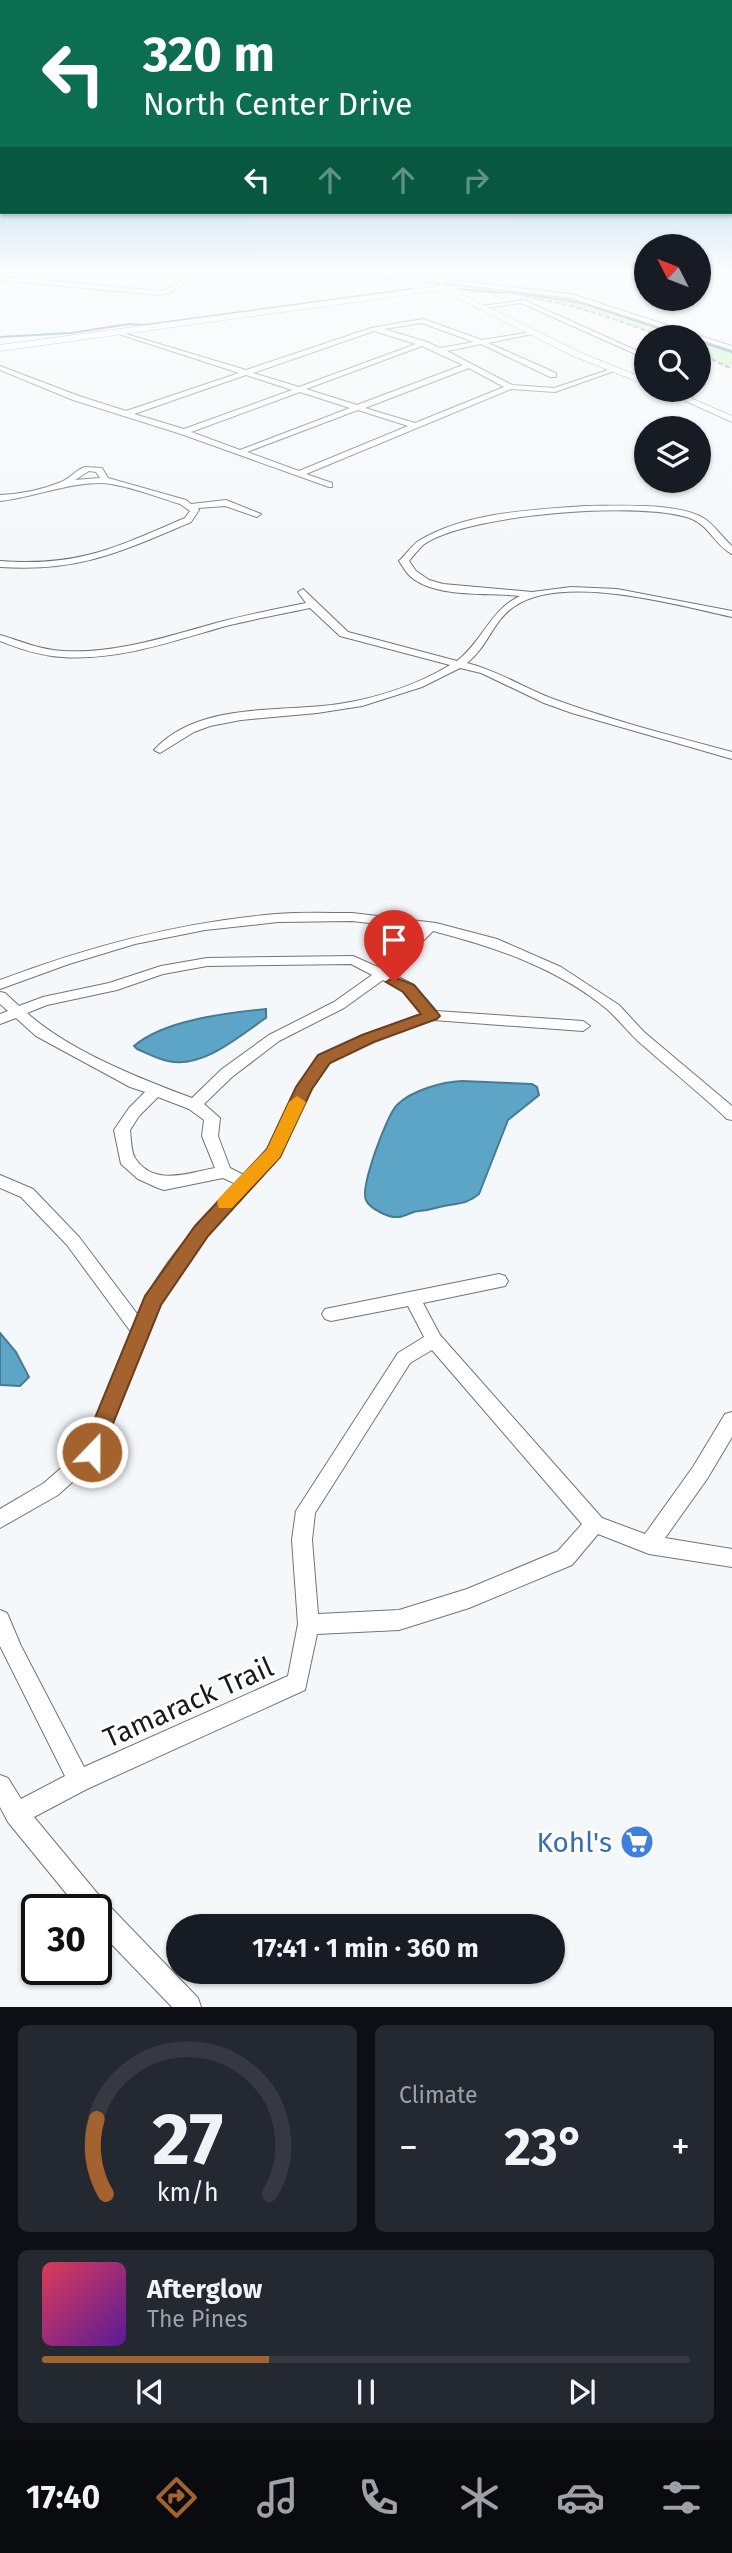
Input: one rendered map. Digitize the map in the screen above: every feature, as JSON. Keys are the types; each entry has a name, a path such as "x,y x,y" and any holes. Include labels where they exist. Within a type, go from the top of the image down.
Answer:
{"main road":[{"path":"601,365 634,378"},
{"path":"693,402 732,419"}],"street":[{"path":"220,365 415,426"},
{"path":"130,413 270,365"},
{"path":"184,432 367,365"},
{"path":"241,452 470,365 510,387 555,390 615,365"},
{"path":"530,365 553,375"},
{"path":"0,368 83,401 130,413 329,485"},
{"path":"301,473 510,387"},
{"path":"0,498 21,496 68,483 104,480 192,506 226,503 257,514"},
{"path":"0,564 54,566 91,561 188,520 194,515 192,506"},
{"path":"732,551 704,522 682,513 558,510 473,522 413,547 404,561 407,568 419,579 447,588 530,594 548,591 603,591 732,614"},
{"path":"303,592 312,605 344,634 460,663 485,671 548,701 576,711 732,756"},
{"path":"160,750 182,733 217,720 345,706 384,697 422,683 460,663 482,643 494,620 506,607 530,594"},
{"path":"0,638 17,646 42,652 75,655 103,653 159,642 251,616 312,605"},
{"path":"0,985 107,947 188,929 305,918 390,920 430,926 474,936 512,950 555,969 587,988 615,1009 636,1033 732,1115"},
{"path":"194,1105 227,1073 274,1038 339,1004 380,976 430,926"},
{"path":"0,1019 43,1001 112,987 161,970 207,962 354,960 380,976 409,988 432,1016"},
{"path":"0,996 41,1033 135,1083 194,1105 212,1118 210,1136 225,1172"},
{"path":"0,1519 51,1489 92,1452 152,1301 180,1258 245,1182 274,1153 304,1087 324,1059 368,1038 432,1016 583,1026"},
{"path":"156,1091 134,1112 122,1130 127,1160 144,1175 164,1184 225,1172 245,1182"},
{"path":"0,1181 27,1193 73,1241 140,1331"},
{"path":"331,1314 499,1281"},
{"path":"413,1299 434,1340 595,1524 649,1545 732,1558"},
{"name":"Tamarack Trail","path":"16,1814 79,1781 297,1683 308,1624 302,1540 306,1511 404,1358 434,1340"},
{"path":"649,1545 700,1473 732,1420"},
{"path":"308,1624 399,1620 469,1598 565,1558 595,1524"},
{"path":"0,1620 13,1653 79,1781"},
{"path":"0,1786 16,1814 58,1869 189,2007"}],"water":[{"path":"266,1009 266,1018 220,1049 194,1060 164,1060 134,1046 147,1037 179,1024"},
{"path":"462,1081 532,1084 537,1087 539,1095 508,1120 479,1194 471,1200 416,1211 401,1217 376,1210 366,1200 365,1193 375,1152 392,1112 403,1100 419,1091"},
{"path":"0,1333 16,1352 29,1377 20,1386 0,1385"}],"railway":[{"path":"723,365 732,369"}],"slow traffic":[{"path":"226,1203 274,1153 297,1102"}],"place":[{"name":"Kohl's","path":"637,1842"}],"route":[{"path":"92,1452 152,1301 180,1258 202,1231 274,1153 304,1087 324,1059 368,1038 432,1016 409,988 394,982"}]}
